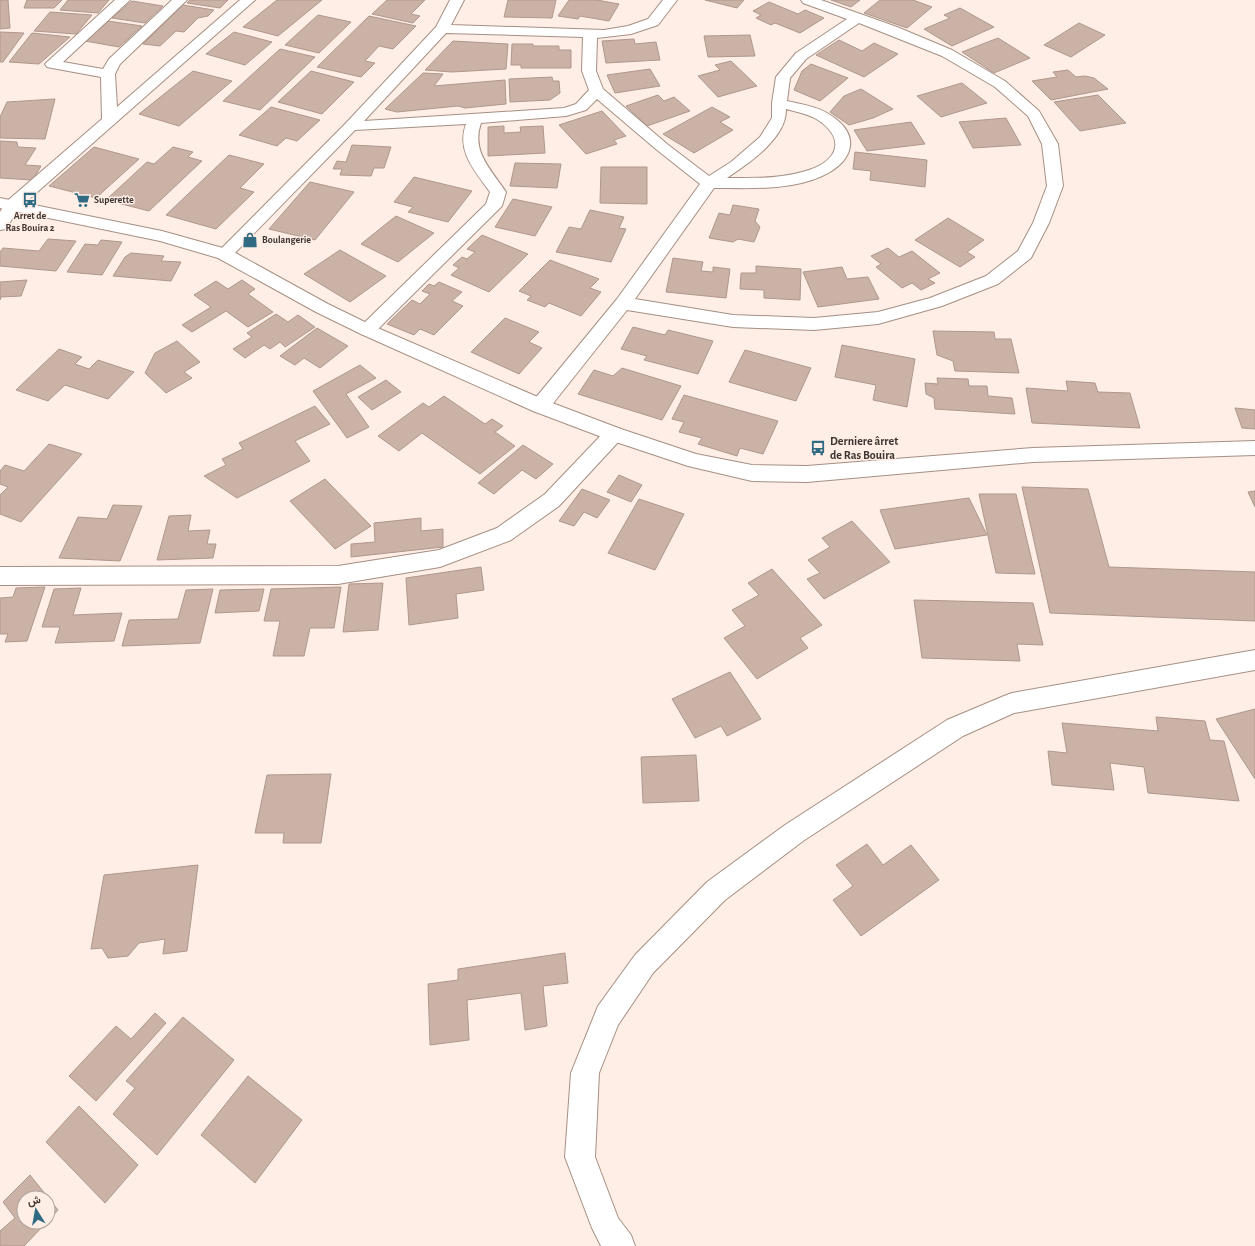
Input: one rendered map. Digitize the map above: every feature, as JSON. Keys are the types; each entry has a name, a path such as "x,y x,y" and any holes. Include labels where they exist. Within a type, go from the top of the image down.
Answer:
{"street":[{"path":"108,74 52,64 123,0"},
{"path":"110,121 108,74 114,62 180,0"},
{"path":"0,225 4,206 110,121 248,0"},
{"path":"224,254 351,126 442,29 457,0"},
{"path":"442,29 604,34 631,30 653,22 670,0"},
{"path":"623,303 733,321 814,324 878,318 936,302 992,280 1025,254 1041,223 1055,186 1050,144 1034,114 1000,84 947,53 892,30 808,0"},
{"path":"540,406 623,303 709,183 736,165 766,140 779,118 779,103 783,77 801,56 857,18"},
{"path":"590,34 588,50 589,71 596,91 662,148 709,183 768,183 791,180 816,173 834,164 843,151 843,139 837,129 822,117 807,110 779,103"},
{"path":"351,126 566,112 581,107 596,91"},
{"path":"367,330 494,206 498,192 481,168 470,135 475,119"},
{"path":"4,206 162,236 224,254 322,308 367,330 540,406 614,434 695,461 752,473 807,474 1033,455 1255,448"},
{"path":"0,576 338,575 440,558 504,534 510,530 552,500 614,434"},
{"path":"620,1246 607,1228 580,1157 585,1074 608,1016 644,964 716,890 794,833 955,728 1012,703 1255,660"}],"building":[{"path":"0,0 8,0 10,28 0,29"},
{"path":"27,0 62,0 54,8 24,8"},
{"path":"68,0 109,0 98,13 60,10"},
{"path":"190,0 228,0 220,8 187,3"},
{"path":"277,0 322,0 278,36 243,27"},
{"path":"387,0 425,0 411,14 420,16 413,23 372,14"},
{"path":"508,0 556,0 552,18 504,17"},
{"path":"569,0 597,0 619,4 609,21 580,16 578,19 558,16"},
{"path":"705,0 744,0 737,8"},
{"path":"831,0 860,0 851,7"},
{"path":"880,0 913,0 932,7 907,28 864,13"},
{"path":"132,1 163,6 145,23 112,18"},
{"path":"769,2 798,14 805,10 824,18 800,33 775,23 771,25 756,18 761,15 753,11"},
{"path":"183,5 214,10 208,16 198,18 184,32 176,31 160,46 143,44"},
{"path":"960,8 994,27 952,46 924,29 950,18 944,15"},
{"path":"50,12 92,15 76,34 34,31"},
{"path":"318,15 351,22 319,53 285,45"},
{"path":"369,16 416,26 393,49 379,46 365,61 375,63 361,77 317,67"},
{"path":"108,21 142,26 119,47 85,41"},
{"path":"1079,23 1105,35 1071,57 1044,45"},
{"path":"0,32 24,33 3,62 0,62"},
{"path":"234,32 272,42 245,65 206,54"},
{"path":"32,33 70,37 39,64 9,62"},
{"path":"750,35 755,56 708,57 704,36"},
{"path":"998,38 1030,58 994,73 962,52"},
{"path":"634,39 635,44 656,42 660,60 606,63 602,41"},
{"path":"839,40 862,51 874,43 898,54 864,77 816,55"},
{"path":"453,41 508,44 506,69 452,72 425,70"},
{"path":"512,44 559,46 559,50 571,50 571,68 521,68 521,65 511,65"},
{"path":"280,49 315,57 260,110 223,101"},
{"path":"731,61 757,86 718,97 698,76 720,70 715,65"},
{"path":"811,64 848,78 820,101 794,90 802,71"},
{"path":"650,69 660,86 615,93 607,75"},
{"path":"1068,70 1076,77 1085,76 1094,78 1108,89 1051,100 1032,81 1057,77 1053,72"},
{"path":"193,71 232,81 179,126 139,114"},
{"path":"311,71 354,82 322,114 278,102"},
{"path":"423,73 443,74 434,86 505,80 506,104 465,108 458,106 397,112 385,109"},
{"path":"552,77 553,81 559,81 560,93 550,100 510,102 509,79"},
{"path":"962,83 987,103 941,117 917,96"},
{"path":"861,89 893,109 873,118 849,125 830,112 844,96"},
{"path":"658,95 664,101 674,97 690,111 647,126 626,106"},
{"path":"1098,95 1126,123 1080,131 1054,102"},
{"path":"55,99 45,139 0,138 0,117 7,102"},
{"path":"271,107 320,120 297,141 286,138 277,146 239,135"},
{"path":"712,107 730,117 720,122 733,130 694,153 663,134"},
{"path":"602,111 626,136 614,140 617,144 586,154 559,125"},
{"path":"1006,118 1021,145 973,148 959,122"},
{"path":"911,122 925,144 867,151 854,130"},
{"path":"504,126 504,133 521,132 520,127 543,126 545,153 488,156 488,127"},
{"path":"0,141 17,142 18,147 36,148 25,165 41,166 33,180 0,178"},
{"path":"352,145 391,147 384,168 374,168 371,176 340,175 342,169 333,169 337,161 346,162"},
{"path":"94,147 139,159 96,198 49,186"},
{"path":"173,147 193,152 188,157 202,161 149,211 106,200 147,162 154,164"},
{"path":"855,152 927,160 925,187 870,180 871,171 853,169"},
{"path":"229,155 264,164 240,188 254,192 216,229 166,215"},
{"path":"515,163 561,164 557,188 510,186"},
{"path":"601,167 647,167 647,204 600,203"},
{"path":"414,177 472,191 448,222 408,212 413,207 394,202"},
{"path":"310,182 354,192 315,240 269,229"},
{"path":"513,199 552,207 535,236 495,227"},
{"path":"733,205 759,209 755,221 760,227 754,242 738,239 733,242 709,238 719,213 730,215"},
{"path":"590,210 624,217 619,228 626,229 611,262 556,252 569,227 581,229"},
{"path":"396,216 434,233 398,262 361,244"},
{"path":"948,218 984,240 967,252 975,257 960,267 915,240"},
{"path":"482,235 528,254 489,292 451,275 459,268 453,265 462,257 467,259 475,252 467,249"},
{"path":"48,239 76,241 56,271 0,266 0,252 3,248 39,251"},
{"path":"101,240 122,242 102,275 67,272 85,244 98,245"},
{"path":"888,248 899,257 912,251 940,273 928,279 935,283 921,290 912,283 902,288 876,267 881,264 871,256"},
{"path":"340,250 386,276 350,302 304,274"},
{"path":"131,253 164,256 161,261 181,262 171,281 113,276 125,257"},
{"path":"673,258 703,262 701,271 713,272 713,267 730,269 726,298 666,292"},
{"path":"550,260 599,279 590,288 601,292 581,316 549,303 545,307 527,300 531,296 519,291"},
{"path":"756,266 801,269 800,300 764,298 764,290 740,289 741,273 756,273"},
{"path":"842,267 847,279 868,277 879,299 818,307 803,272"},
{"path":"27,280 21,296 1,297 0,300 0,282"},
{"path":"242,280 255,289 248,294 273,312 248,327 226,311 192,332 182,325 211,307 194,295 216,281 228,289"},
{"path":"439,282 462,292 452,301 463,306 434,335 420,329 414,335 387,324 412,300 420,304 430,294 422,291 429,284 434,286"},
{"path":"276,314 288,322 298,315 315,327 285,347 280,342 270,349 264,345 245,358 233,349 252,337 247,333"},
{"path":"505,318 539,332 529,342 542,348 519,374 471,352"},
{"path":"633,327 665,335 668,330 713,341 698,374 644,360 647,356 621,349"},
{"path":"317,328 348,346 320,368 304,358 295,365 280,356"},
{"path":"933,331 994,332 995,339 1011,339 1019,373 955,371 953,361 937,355"},
{"path":"177,341 200,362 184,372 192,378 166,393 145,373 155,353"},
{"path":"842,345 915,359 907,407 873,400 876,385 835,377"},
{"path":"59,349 82,357 75,364 89,369 98,360 134,372 108,399 65,385 48,401 16,390"},
{"path":"745,350 811,368 796,401 729,382"},
{"path":"360,365 376,378 346,394 369,427 347,438 313,391"},
{"path":"622,368 681,386 662,420 578,394 594,370 613,376"},
{"path":"937,378 968,379 969,386 987,386 988,396 1012,398 1015,414 935,409 934,398 926,394 925,383 938,384"},
{"path":"386,380 401,392 372,410 358,397"},
{"path":"1066,381 1095,383 1098,392 1130,393 1140,428 1032,423 1026,388 1068,391"},
{"path":"684,395 778,421 763,454 740,448 737,456 698,444 702,438 679,432 684,422 672,419"},
{"path":"444,396 485,424 492,419 503,426 495,432 515,446 480,474 422,433 399,451 378,436 423,403 429,407"},
{"path":"315,406 330,424 295,441 310,461 237,498 204,476 226,465 222,459 243,449 239,443"},
{"path":"1235,408 1255,410 1255,429 1242,428"},
{"path":"49,444 82,454 21,522 0,514 0,495 8,487 0,484 0,471 5,465 24,471"},
{"path":"523,445 553,464 536,479 522,470 494,494 478,483"},
{"path":"619,475 642,485 631,502 607,492"},
{"path":"325,479 371,526 335,549 290,501"},
{"path":"1022,487 1088,489 1109,567 1255,572 1255,621 1050,613"},
{"path":"582,489 610,500 597,518 584,512 574,526 559,521"},
{"path":"1255,491 1255,507 1248,492"},
{"path":"979,494 1016,494 1035,574 996,573"},
{"path":"969,498 987,535 895,549 880,510"},
{"path":"639,499 684,514 655,570 608,553"},
{"path":"113,505 142,506 120,561 59,558 78,517 107,519"},
{"path":"191,515 188,531 210,530 207,544 216,544 213,558 157,560 169,516"},
{"path":"421,518 421,531 443,529 443,547 351,557 351,544 375,542 374,523"},
{"path":"852,521 890,562 824,599 807,579 820,573 808,560 830,547 822,538"},
{"path":"481,567 484,590 456,594 458,618 409,625 406,578"},
{"path":"772,569 822,625 800,638 808,648 757,679 724,638 745,626 732,610 759,595 748,583"},
{"path":"383,583 378,630 343,632 349,584"},
{"path":"45,587 27,641 5,642 8,634 0,634 0,598 13,597 16,588"},
{"path":"341,587 334,628 310,628 304,656 273,656 280,621 264,621 271,589"},
{"path":"81,588 73,615 122,613 114,641 55,643 60,627 42,627 54,589"},
{"path":"213,589 200,643 122,646 129,620 178,619 186,590"},
{"path":"264,589 259,611 215,613 220,590"},
{"path":"914,600 1033,603 1043,645 1017,644 1020,661 922,658"},
{"path":"730,672 761,719 727,736 721,726 695,738 672,699"},
{"path":"1255,709 1255,779 1216,719"},
{"path":"1156,717 1205,721 1210,740 1224,741 1239,801 1148,793 1144,767 1110,763 1114,790 1052,785 1048,751 1067,753 1062,723 1158,731"},
{"path":"696,755 699,801 643,803 641,757"},
{"path":"331,774 321,843 283,843 284,833 255,833 267,775"},
{"path":"867,844 883,865 911,845 939,880 861,936 833,900 853,886 836,865"},
{"path":"198,865 187,951 163,954 165,939 139,943 128,956 108,958 102,948 91,949 104,875"},
{"path":"565,953 568,983 543,986 547,1026 525,1030 521,993 467,1000 469,1040 430,1045 428,984 458,980 458,969"},
{"path":"155,1013 166,1023 96,1101 69,1076 116,1026 131,1039"},
{"path":"183,1017 234,1060 157,1155 113,1114 135,1088 126,1081"},
{"path":"248,1076 302,1120 255,1183 201,1135"},
{"path":"79,1106 138,1165 105,1203 46,1142"},
{"path":"30,1175 42,1190 16,1190 16,1230 39,1230 24,1246 0,1246 0,1231 15,1218 3,1202"}],"place":[{"name":"Arret de Ras Bouira 2","path":"30,200"},
{"name":"Superette","path":"82,200"},
{"name":"Boulangerie","path":"250,240"},
{"name":"Derniere ârret de Ras Bouira","path":"818,448"}]}
